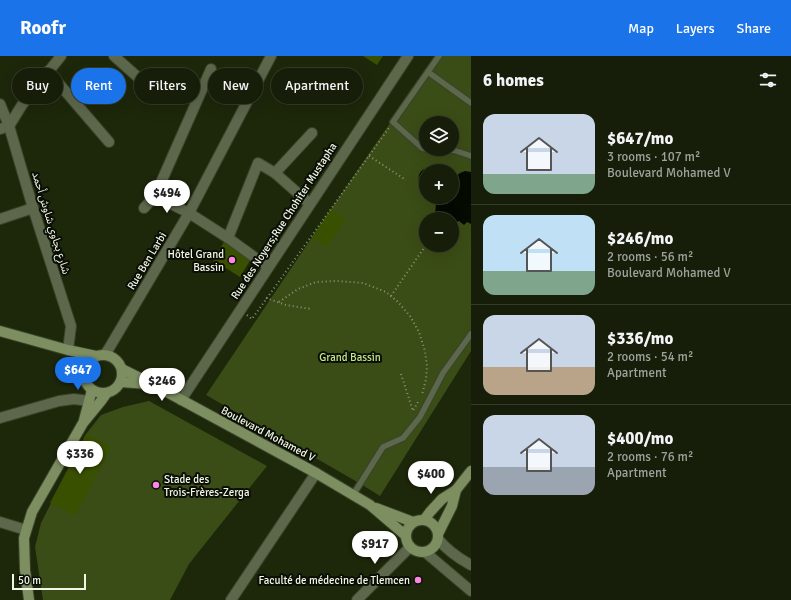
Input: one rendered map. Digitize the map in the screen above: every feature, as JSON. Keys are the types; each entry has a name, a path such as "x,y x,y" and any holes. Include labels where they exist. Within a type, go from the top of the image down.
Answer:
{"main road":[{"path":"0,330 68,350 105,355 116,360 122,369 121,382 115,390 106,394 83,423 32,512 24,538 25,570 29,600"},
{"path":"68,350 85,367"},
{"path":"105,355 91,359 85,367 84,374 87,386 99,393 106,394"},
{"name":"Boulevard Mohamed V","path":"122,369 154,385 370,505 414,522"},
{"name":"Boulevard Mohamed V","path":"121,382 154,385"},
{"path":"83,423 92,390"},
{"path":"424,520 442,499 456,490 471,471"},
{"path":"438,536 433,524 424,520 418,520 409,525 405,535 410,547 414,550 425,552 433,548 452,506 456,490"},
{"name":"Boulevard Mohamed V","path":"370,505 405,535"}],"street":[{"path":"51,68 61,56"},
{"path":"114,56 134,74"},
{"name":"Rue Ben Larbi","path":"105,355 189,213 270,56"},
{"name":"Rue des Noyers;Rue Chohiter Mustapha","path":"181,400 408,56"},
{"path":"144,208 155,196 208,76"},
{"path":"63,88 109,142"},
{"name":"شارع بجاوي شاوش أحمد","path":"0,104 4,127 33,208 71,326 68,350"},
{"path":"4,127 23,104"},
{"path":"275,173 312,133"},
{"path":"228,238 258,163 275,173 310,204"},
{"path":"155,196 189,213 228,238 268,267"},
{"path":"0,219 33,208"},
{"path":"0,418 74,398 89,401"},
{"path":"231,600 316,474"},
{"path":"0,522 26,530"},
{"path":"438,536 446,548 461,560 471,572"},
{"path":"357,600 410,547"},
{"path":"425,552 471,591"},
{"path":"461,560 471,565"},
{"path":"454,576 471,584"}],"lane":[{"path":"419,145 393,122 439,56"},
{"path":"428,72 471,103"},
{"path":"459,152 471,156"},
{"path":"353,495 383,447 403,438 420,417 444,373 471,334"}],"path":[{"path":"252,319 393,122"},
{"path":"369,156 406,180"},
{"path":"391,296 421,252"},
{"path":"279,302 298,289 316,282 337,281 363,283 386,292 398,302 410,316 425,351 427,366 426,379 423,393 413,411 401,374"},
{"path":"266,298 286,305 310,309"}],"green space":[{"name":"Grand Bassin","path":"436,56 471,56 471,351 380,496 206,395"},
{"name":"Stade des Trois-Frères-Zerga","path":"149,401 267,466 189,564 170,600 43,600 35,547 41,523 86,434 101,415 123,407"}],"shaded area":[{"path":"465,171 471,172 471,224 467,222 464,225 459,221 459,212 435,212 436,204 459,204 460,173"}],"building":[{"path":"363,56 383,56 377,65"},
{"path":"331,209 346,219 327,247 312,237"},
{"name":"Hôtel Grand Bassin","path":"224,242 251,259 240,277 213,260"},
{"path":"86,434 111,447 75,516 50,503"}],"place":[{"name":"Hôtel Grand Bassin","path":"232,260"},
{"name":"Stade des Trois-Frères-Zerga","path":"156,485"},
{"name":"Faculté de médecine de Tlemcen","path":"418,580"}]}
